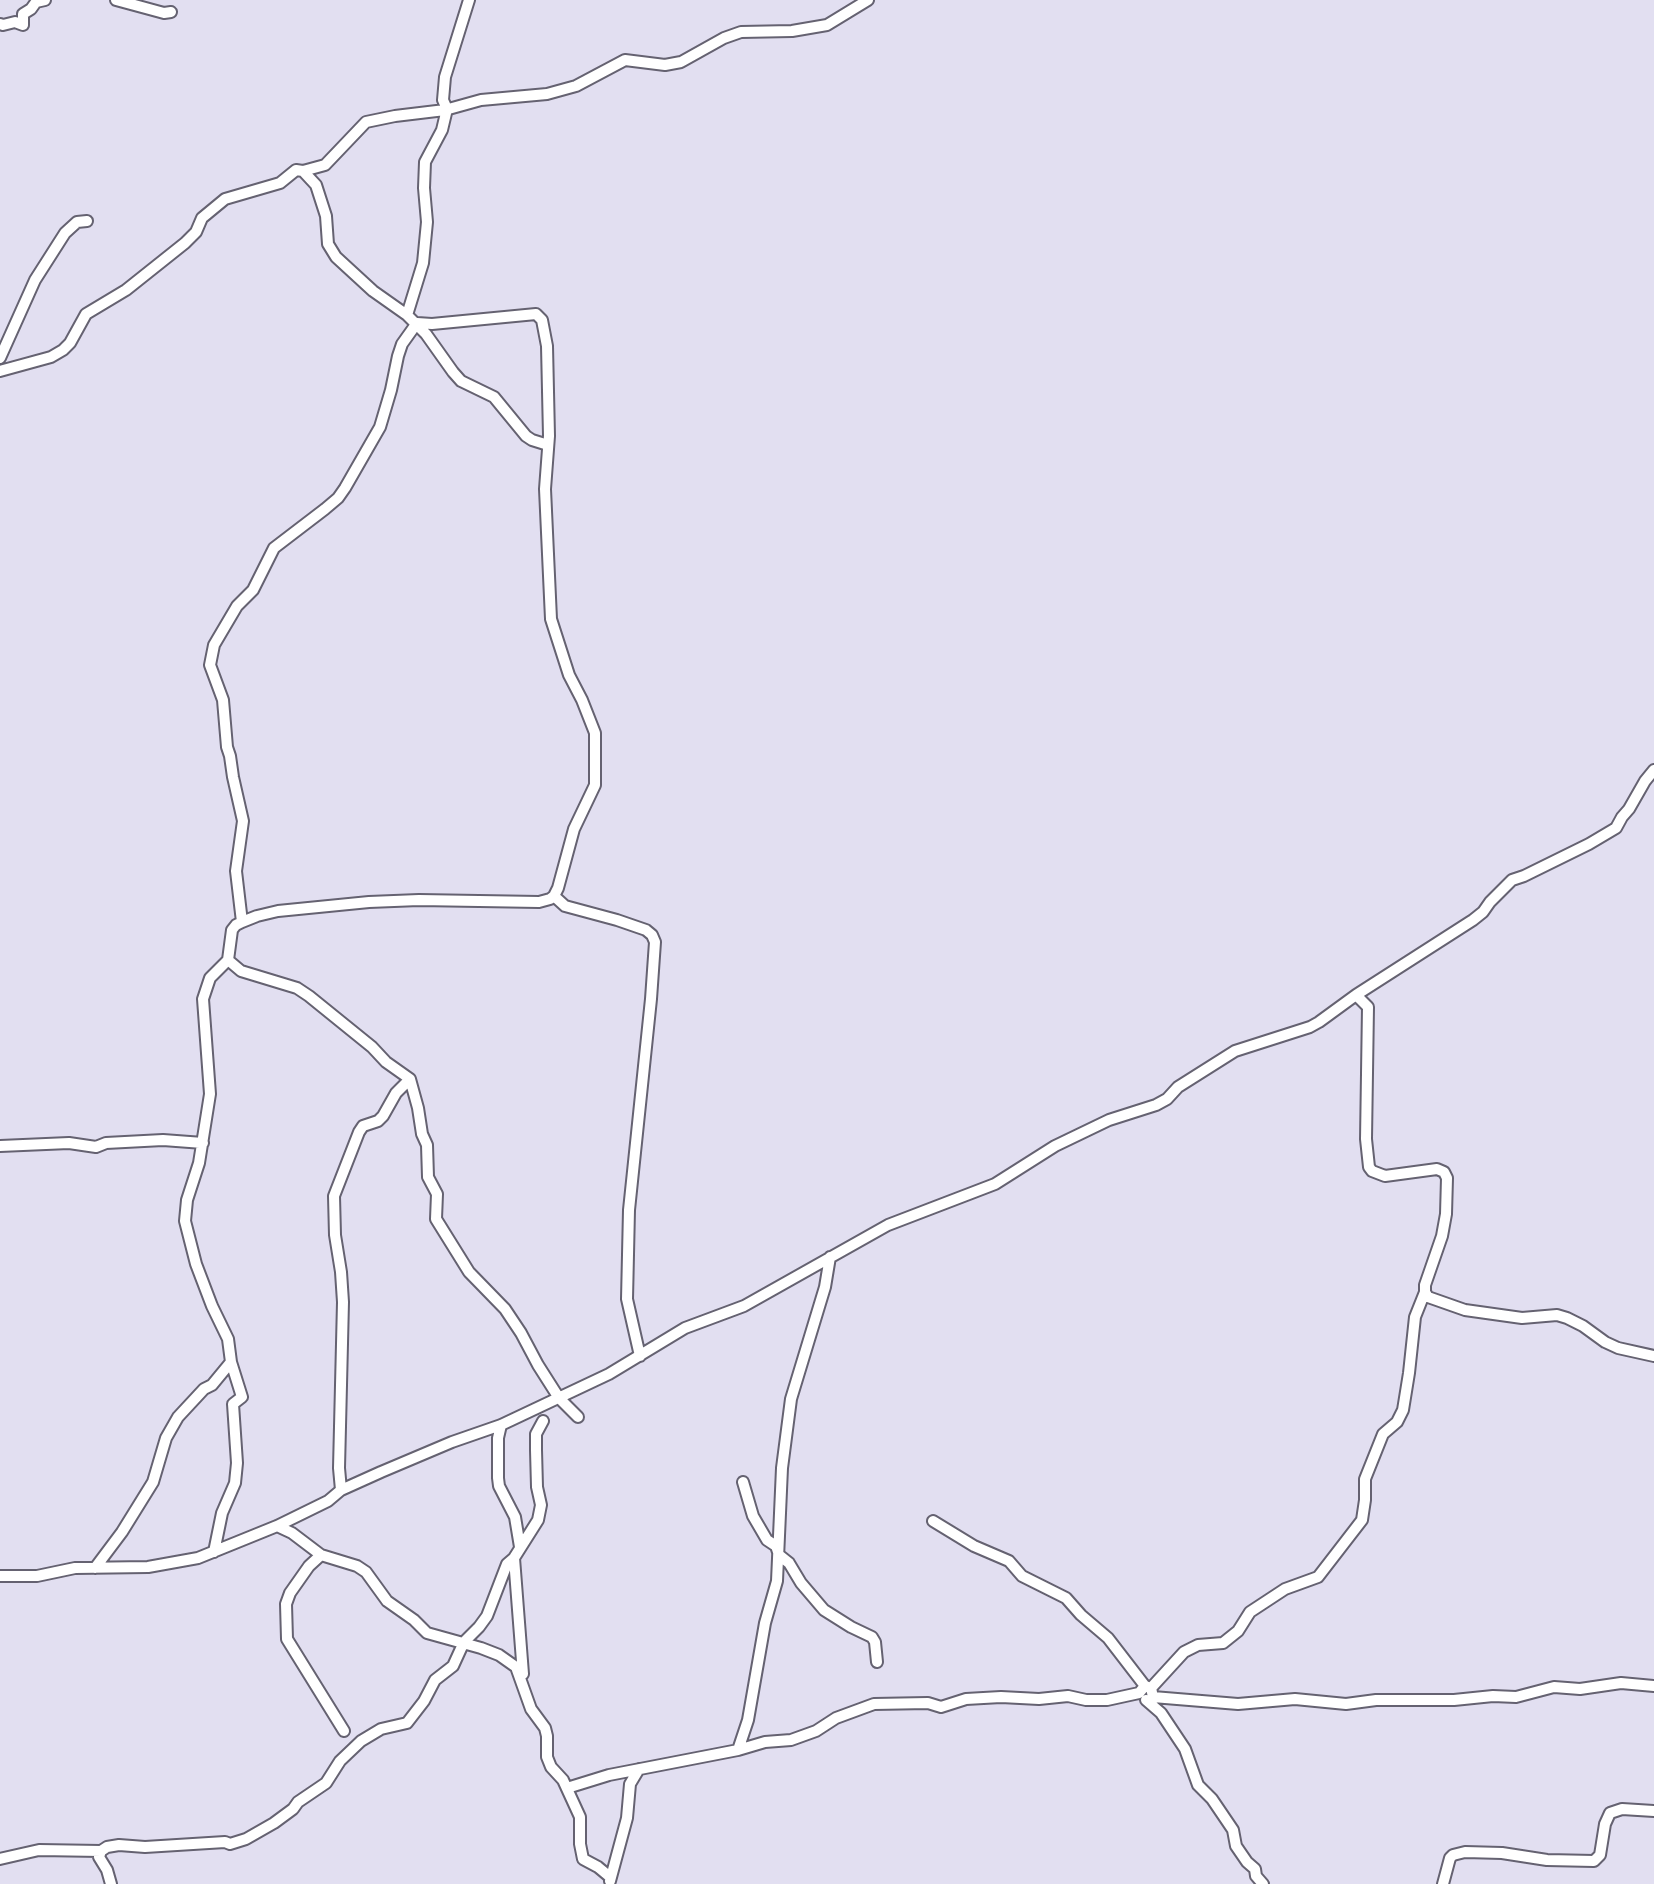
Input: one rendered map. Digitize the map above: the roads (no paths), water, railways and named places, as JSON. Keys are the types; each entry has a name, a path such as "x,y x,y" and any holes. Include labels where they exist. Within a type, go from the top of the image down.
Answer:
{"street":[{"path":"0,24 15,22 23,25 23,14 36,2 45,0"},
{"path":"116,0 154,11 171,12"},
{"path":"407,315 423,263 427,222 424,188 425,162 442,130 447,109 443,100 445,77 469,0"},
{"path":"0,370 51,357 63,350 70,344 86,314 126,290 185,243 196,231 202,218 225,199 280,183 296,170 303,171 325,165 366,122 447,109 481,100 521,98 563,90 625,60 665,65 681,62 724,38 741,32 792,31 826,25 868,0"},
{"path":"303,171 316,186 326,216 328,244 336,257 373,291 417,323 461,381 494,397 526,436 548,445"},
{"path":"0,358 35,280 65,233 77,222 87,221"},
{"path":"417,323 432,324 533,313 539,315 542,320 547,346 550,412 545,489 550,556 551,619 566,666 595,733 596,759 595,785 574,829 554,897"},
{"path":"242,922 236,872 243,821 227,747 223,700 210,665 214,645 237,606 253,590 274,548 325,509 345,489 380,427 402,344 417,323"},
{"path":"0,1576 38,1576 75,1568 159,1566 214,1552 277,1526 328,1501 341,1490 452,1442 501,1425 609,1374 693,1324 733,1311 765,1295 888,1225 995,1184 1055,1146 1109,1120 1156,1105 1167,1099 1179,1087 1235,1051 1310,1027 1473,920 1512,880 1589,844 1616,828 1654,770"},
{"path":"214,1552 222,1513 235,1483 237,1463 233,1404 242,1397 231,1362 231,1347 196,1264 185,1221 187,1200 203,1143 210,1094 203,999 210,978 228,960 232,930 236,925 256,916 278,911 369,902 419,900 540,902 554,897"},
{"path":"554,897 566,906 646,930 652,935 654,942 651,999 628,1221 627,1299 640,1356"},
{"path":"228,960 241,971 297,988 372,1047 386,1062 410,1079 422,1134 427,1145 428,1177 437,1194 436,1219 469,1272 505,1309 516,1325 559,1398 578,1416"},
{"path":"1147,1693 1184,1652 1198,1645 1223,1643 1238,1631 1250,1612 1286,1589 1318,1576 1362,1520 1365,1479 1383,1434 1397,1422 1402,1410 1415,1317 1442,1236 1446,1214 1447,1178 1444,1172 1437,1169 1385,1176 1371,1171 1369,1167 1366,1128 1368,1007 1356,995"},
{"path":"341,1490 339,1447 343,1302 335,1235 334,1196 359,1132 363,1126 378,1121 383,1116 396,1093 410,1079"},
{"path":"0,1146 69,1143 96,1147 106,1143 163,1140 203,1143"},
{"path":"738,1750 748,1720 759,1648 777,1581 782,1468 791,1399 825,1287 830,1257"},
{"path":"1425,1292 1431,1299 1466,1310 1522,1318 1557,1316 1567,1318 1618,1348 1654,1356"},
{"path":"95,1568 127,1524 153,1482 166,1438 178,1417 204,1389 212,1385 231,1362"},
{"path":"111,1884 107,1870 99,1857 107,1847 225,1842 230,1844 246,1839 265,1829 326,1783 340,1761 361,1741 381,1729 407,1723 424,1701 435,1680 453,1666 464,1642 487,1616 507,1564 514,1558 538,1520 541,1505 537,1487 536,1434 543,1420"},
{"path":"501,1425 498,1438 499,1486 515,1517 520,1547"},
{"path":"743,1482 753,1516 767,1540 776,1546 779,1555 789,1563 801,1583 824,1610 842,1622 872,1636 875,1642 877,1662"},
{"path":"933,1521 974,1546 1009,1561 1022,1576 1066,1598 1081,1616 1108,1638 1185,1749 1198,1785 1212,1799 1233,1830 1236,1846 1255,1869 1256,1876 1263,1884"},
{"path":"277,1526 300,1539 321,1555 357,1566 366,1572 383,1596 427,1633 464,1642 508,1661 516,1667 531,1709 547,1736 547,1757 567,1788 579,1817 582,1859 598,1867 610,1881"},
{"path":"321,1555 309,1566 290,1593 286,1604 287,1639 344,1731"},
{"path":"514,1558 523,1668 522,1681"},
{"path":"567,1788 592,1779 738,1750 765,1742 791,1740 816,1731 836,1718 874,1704 928,1703 941,1707 966,1699 1001,1697 1038,1699 1062,1696 1107,1700 1147,1693 1238,1704 1295,1699 1346,1704 1376,1700 1515,1697 1554,1687 1580,1689 1621,1683 1654,1686"},
{"path":"610,1881 627,1818 630,1784 639,1769"},
{"path":"1443,1884 1450,1858 1465,1851 1502,1852 1547,1860 1593,1861 1600,1855 1605,1824 1610,1813 1622,1809 1654,1810"},
{"path":"0,1859 39,1850 102,1851"}]}
